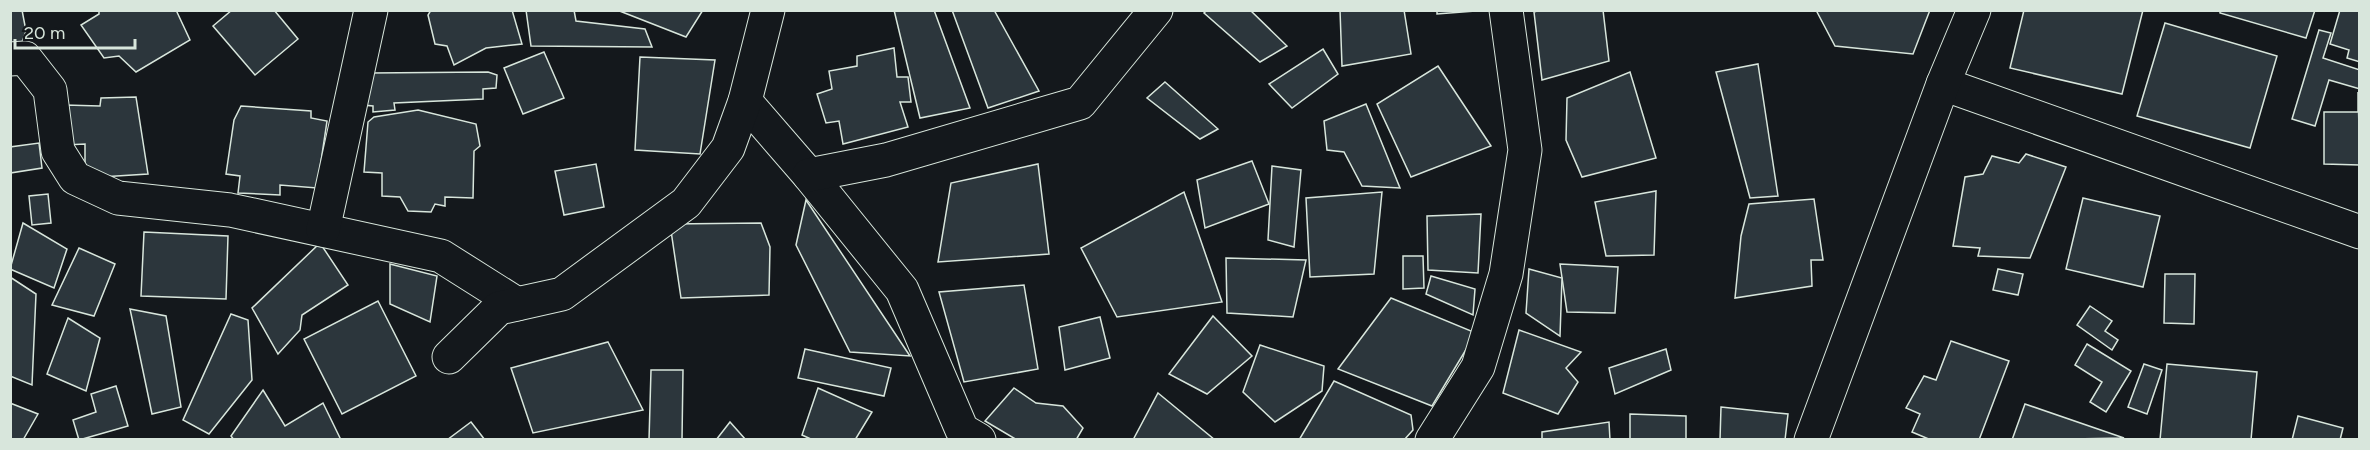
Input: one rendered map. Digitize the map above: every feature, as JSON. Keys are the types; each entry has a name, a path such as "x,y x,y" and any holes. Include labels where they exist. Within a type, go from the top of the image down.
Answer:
{"street":[{"path":"323,230 371,10"},
{"path":"449,357 499,308 561,294 686,203 728,148 745,101 768,10"},
{"path":"809,175 885,160 1080,103 1156,10"},
{"path":"1432,440 1478,367 1506,274 1525,150 1506,10"},
{"path":"1816,438 1943,84 1974,10"},
{"path":"10,59 25,58 50,90 58,151 75,178 118,198 230,210 441,256 517,304"},
{"path":"1943,84 2360,231"},
{"path":"745,101 809,175 902,290 962,430 979,440"}],"building":[{"path":"10,10 22,10 26,31 21,45 10,45"},
{"path":"99,10 176,10 190,40 136,72 119,56 104,58 81,25 99,14"},
{"path":"232,10 274,10 298,39 255,75 213,26"},
{"path":"431,10 512,10 522,44 486,48 454,65 447,46 435,44 428,15"},
{"path":"526,10 574,10 576,21 645,29 652,47 531,46"},
{"path":"617,10 703,10 686,37"},
{"path":"894,10 934,10 970,108 920,118"},
{"path":"952,10 994,10 1039,91 988,108"},
{"path":"1207,10 1250,10 1287,46 1260,62 1204,13"},
{"path":"1340,10 1404,10 1411,54 1342,66"},
{"path":"1437,10 1475,10 1475,11 1437,14"},
{"path":"1540,10 1603,10 1609,61 1542,80 1534,12"},
{"path":"1816,10 1930,10 1913,54 1835,46"},
{"path":"2024,10 2143,10 2122,94 2010,68"},
{"path":"2220,10 2315,10 2306,38 2220,13"},
{"path":"2340,10 2360,10 2360,62 2347,58 2349,50 2330,44"},
{"path":"2165,23 2277,56 2250,148 2137,116"},
{"path":"2319,30 2331,33 2323,58 2360,70 2360,89 2329,80 2315,126 2292,119"},
{"path":"894,48 897,77 908,77 911,102 900,102 908,127 843,144 839,121 826,123 817,94 832,89 829,71 857,66 857,56"},
{"path":"1323,49 1338,74 1292,108 1269,84"},
{"path":"544,52 564,98 523,114 504,68"},
{"path":"640,57 715,60 700,154 635,150"},
{"path":"1758,64 1778,196 1750,198 1716,72"},
{"path":"1438,66 1491,146 1411,177 1377,104"},
{"path":"488,72 497,75 496,88 483,89 483,99 394,103 395,110 373,112 373,106 363,105 370,73"},
{"path":"1630,72 1656,158 1582,177 1566,140 1567,98"},
{"path":"1165,82 1218,129 1200,139 1147,98"},
{"path":"2358,92 2360,165 2324,164 2324,112 2358,112"},
{"path":"136,97 148,174 85,178 85,144 65,145 65,105 100,106 101,98"},
{"path":"1366,104 1400,188 1362,186 1344,152 1327,150 1324,121"},
{"path":"241,106 311,111 311,118 327,121 317,188 280,185 280,195 238,193 240,176 226,174 234,120"},
{"path":"418,110 476,124 480,146 474,151 473,198 445,197 445,206 435,204 431,212 408,211 400,197 382,196 382,173 364,172 368,122 374,117"},
{"path":"39,143 42,168 10,173 10,147"},
{"path":"2026,154 2066,167 2030,258 1978,256 1980,248 1953,246 1965,177 1983,174 1992,156 2019,163"},
{"path":"1252,161 1269,204 1205,228 1197,180"},
{"path":"596,164 604,207 564,215 555,171"},
{"path":"1038,164 1049,254 938,262 951,183"},
{"path":"1272,166 1301,170 1294,247 1268,240"},
{"path":"1656,191 1654,255 1606,256 1595,202"},
{"path":"1184,192 1222,302 1117,317 1081,248"},
{"path":"1382,192 1374,274 1310,277 1306,198"},
{"path":"48,194 51,223 32,225 29,196"},
{"path":"2083,198 2160,216 2143,287 2066,269"},
{"path":"1814,199 1823,260 1811,260 1812,286 1735,298 1741,236 1749,204"},
{"path":"806,200 910,356 850,352 796,245"},
{"path":"1481,214 1478,273 1428,270 1427,216"},
{"path":"23,223 67,249 54,288 10,269"},
{"path":"761,223 770,247 769,295 681,298 670,224"},
{"path":"144,232 228,236 226,299 141,296"},
{"path":"320,243 348,285 302,315 300,330 278,354 252,308"},
{"path":"79,248 115,264 94,316 52,305"},
{"path":"1403,256 1423,256 1424,288 1403,289"},
{"path":"1226,258 1306,260 1293,317 1227,313"},
{"path":"390,264 437,276 430,322 390,304"},
{"path":"1560,264 1618,267 1615,313 1567,312"},
{"path":"1529,269 1562,278 1560,336 1526,313"},
{"path":"1998,269 2023,274 2018,295 1993,290"},
{"path":"2165,274 2195,274 2194,324 2164,323"},
{"path":"1431,276 1475,289 1473,315 1426,294"},
{"path":"10,277 36,294 32,385 10,376"},
{"path":"1024,285 1038,369 964,382 939,292"},
{"path":"1391,298 1476,333 1432,406 1338,369"},
{"path":"378,301 416,376 342,414 304,339"},
{"path":"2090,306 2112,321 2105,331 2118,340 2112,350 2077,325"},
{"path":"130,309 166,316 181,407 152,414"},
{"path":"231,314 248,320 252,380 209,434 183,420"},
{"path":"1213,316 1252,356 1207,394 1169,374"},
{"path":"1100,317 1110,358 1065,370 1059,327"},
{"path":"68,318 100,338 86,391 47,374"},
{"path":"1519,330 1581,352 1566,368 1578,382 1558,414 1503,393"},
{"path":"1951,341 2009,361 1979,440 1931,440 1912,432 1920,414 1906,408 1924,376 1936,380"},
{"path":"608,342 643,410 533,433 511,368"},
{"path":"2087,344 2131,371 2106,412 2090,402 2102,382 2075,365"},
{"path":"1260,345 1324,366 1322,391 1275,422 1243,392"},
{"path":"805,349 891,368 884,396 798,378"},
{"path":"1666,349 1671,370 1615,394 1609,368"},
{"path":"2144,364 2162,370 2147,414 2128,407"},
{"path":"2167,364 2257,372 2251,440 2160,440"},
{"path":"651,370 683,370 682,440 649,440"},
{"path":"1334,381 1411,415 1413,430 1404,440 1299,440"},
{"path":"116,386 128,426 79,440 73,420 96,412 91,394"},
{"path":"818,388 872,412 855,440 813,440 802,435"},
{"path":"1014,388 1036,403 1063,406 1083,428 1076,440 1017,440 985,421"},
{"path":"263,390 285,426 323,403 341,440 234,440 231,436"},
{"path":"1158,393 1215,440 1133,440"},
{"path":"10,403 38,414 23,440 10,440"},
{"path":"2025,404 2124,438 2012,440"},
{"path":"1721,407 1788,414 1785,440 1720,440"},
{"path":"1630,414 1686,416 1686,440 1630,440"},
{"path":"2298,416 2343,428 2340,440 2292,440"},
{"path":"471,422 485,440 447,440"},
{"path":"730,422 746,440 716,440"},
{"path":"1609,422 1610,440 1542,440 1542,432"}]}
